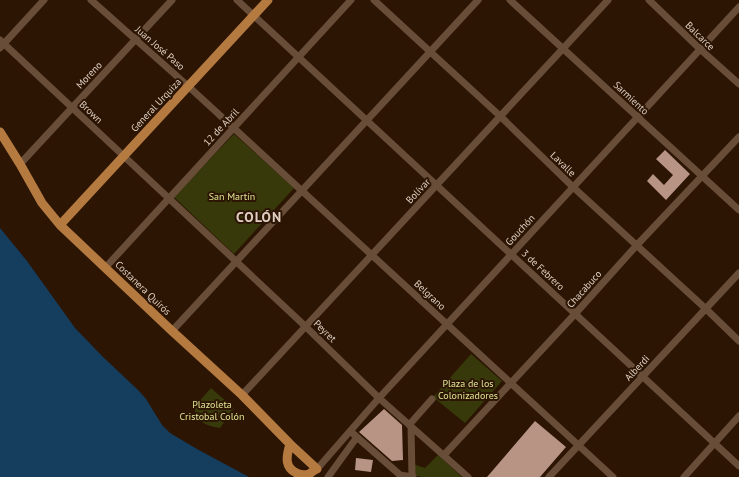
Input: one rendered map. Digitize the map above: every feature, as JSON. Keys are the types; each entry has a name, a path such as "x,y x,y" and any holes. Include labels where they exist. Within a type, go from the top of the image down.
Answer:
{"main road":[{"name":"General Urquiza","path":"60,225 268,0"},
{"name":"Costanera Quirós","path":"0,132 42,202 60,225 242,395 317,469"},
{"path":"290,444 287,456 288,466 294,472 303,475 317,469"}],"street":[{"path":"1,44 44,0"},
{"name":"Juan José Paso","path":"91,0 234,128"},
{"name":"Moreno","path":"20,164 172,0"},
{"name":"3 de Febrero","path":"237,0 739,466"},
{"name":"12 de Abril","path":"105,268 351,0"},
{"name":"Lavalle","path":"374,0 500,116 573,187 739,341"},
{"path":"172,331 478,0"},
{"name":"Sarmiento","path":"510,0 739,210"},
{"name":"Bolívar","path":"242,395 608,0"},
{"name":"Balcarce","path":"649,0 739,84"},
{"name":"Gouchón","path":"317,469 379,398 739,7"},
{"name":"Brown","path":"1,44 169,199"},
{"name":"Belgrano","path":"234,128 613,477"},
{"name":"Chacabuco","path":"444,455 636,246 739,137"},
{"name":"Peyret","path":"169,199 305,326 379,398 468,477"},
{"name":"Alberdi","path":"549,477 739,272"},
{"path":"350,431 400,476 413,477 410,426 432,399"},
{"path":"684,477 739,416"},
{"path":"328,477 358,437"}],"green space":[{"name":"San Martín","path":"234,134 294,188 234,254 174,197"},
{"name":"Plaza de los Colonizadores","path":"471,354 502,381 465,423 433,397"},
{"name":"Plazoleta Cristobal Colón","path":"211,388 234,408 220,428 201,422 196,416 194,407"},
{"path":"438,455 462,477 422,477 413,475 413,464 425,468"}],"water":[{"path":"0,228 27,261 75,328 139,391 146,399 162,425 170,433 249,477 0,477"}],"building":[{"path":"665,150 690,174 666,200 647,181 653,174 664,185 673,175 656,159"},
{"path":"384,409 402,425 403,460 392,461 359,432"},
{"path":"535,421 566,447 540,477 487,477"},
{"path":"356,458 373,460 371,472 355,470"}],"district":[{"name":"COLÓN","path":"259,217"}]}
